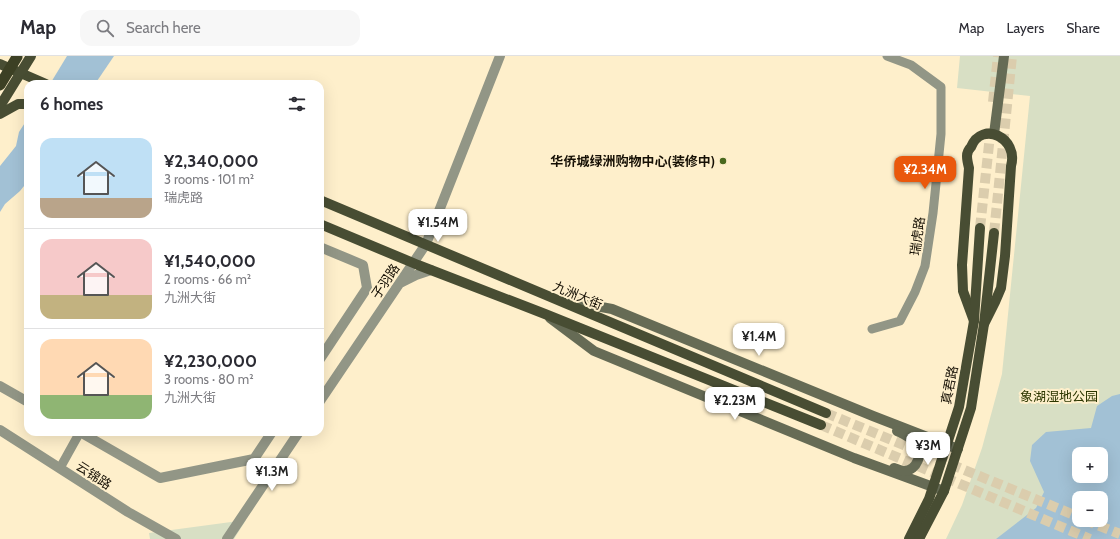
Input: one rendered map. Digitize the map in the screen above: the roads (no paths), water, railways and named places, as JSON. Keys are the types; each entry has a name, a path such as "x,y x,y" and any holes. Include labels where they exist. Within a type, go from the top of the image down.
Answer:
{"highway":[{"path":"3,89 17,58"}],"main road":[{"path":"0,106 3,89 20,73 31,56"},
{"path":"994,134 1004,56"},
{"path":"0,64 36,80"},
{"path":"3,89 24,100"},
{"path":"0,114 18,104 24,103"},
{"path":"994,134 1000,136 1012,152 1005,256 1001,288 995,302 978,322 963,291 962,265 969,168 967,155 972,143 979,136 994,134"},
{"name":"九洲大街","path":"324,202 826,413"},
{"path":"324,226 413,263 545,314 821,425"},
{"name":"真君路","path":"919,539 944,491 971,408 978,322 980,228"},
{"name":"真君路","path":"908,539 929,499 959,407 978,322 994,233"},
{"path":"552,298 612,309 873,416 958,448"},
{"path":"545,314 594,351 854,458 944,491"},
{"path":"854,458 904,471 911,469 917,464 920,457 919,449 916,443 907,436 879,423 873,416"}],"street":[{"name":"子羽路","path":"324,395 426,244 500,56"},
{"name":"瑞虎路","path":"872,329 900,321 915,292 925,266 933,213 941,134 941,87 911,65 887,56"},
{"path":"324,249 363,265 367,288 324,353"},
{"path":"400,283 431,270"},
{"path":"0,386 24,400"},
{"name":"云锦路","path":"0,430 128,512 176,539"},
{"path":"60,468 78,436"},
{"path":"87,436 160,478 254,459 269,436"},
{"path":"227,539 296,436"}],"water":[{"path":"67,56 114,56 98,80 52,80"},
{"path":"24,124 24,186 5,204 0,212 0,166 16,146 19,132"},
{"path":"1120,394 1120,539 996,539 1036,508 1044,492 1030,461 1032,445 1046,432 1091,428 1097,406 1112,396"}],"tunnel":[{"path":"993,102 998,56"},
{"path":"994,233 1012,56"},
{"path":"980,228 991,126"},
{"path":"826,413 1072,514"},
{"path":"821,425 1090,539"},
{"path":"1102,527 1120,534"}],"place":[{"name":"华侨城绿洲购物中心(装修中)","path":"723,161"}],"park label":[{"name":"象湖湿地公园","path":"1059,396"}]}
